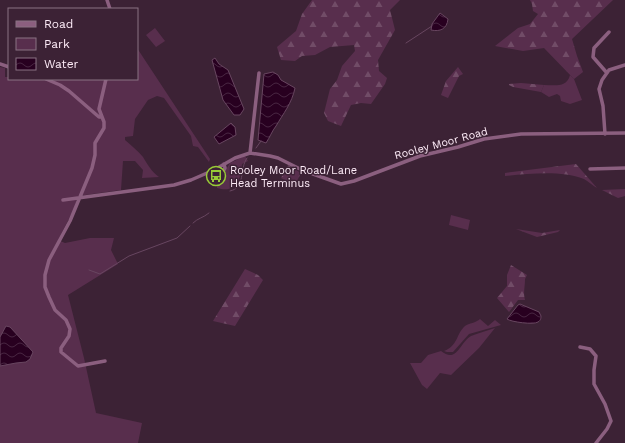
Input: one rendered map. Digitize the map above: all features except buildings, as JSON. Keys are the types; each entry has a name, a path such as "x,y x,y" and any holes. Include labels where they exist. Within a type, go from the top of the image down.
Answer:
{"street":[{"path":"607,73 593,57 594,48 608,32"},
{"path":"606,134 603,106 599,89 602,80 609,70 625,65"},
{"path":"250,153 259,73"},
{"path":"48,80 60,85 99,117 101,117"},
{"path":"105,361 78,366 61,352 61,348 70,334 70,329 66,320 55,310 45,287 45,275 49,260 70,221 92,168 95,143 104,128 104,122 101,117 99,105 106,80"},
{"name":"Rooley Moor Road","path":"63,200 174,185 191,180 214,170 235,158 250,153 278,158 302,170 341,184 354,181 420,156 484,139 521,134 625,133"},
{"name":"Rooley Moor Road","path":"214,170 217,175 221,174 225,168 224,164"},
{"path":"590,169 625,168"},
{"path":"580,347 590,349 596,356 594,384 605,404 611,421 607,429 596,443"}],"green space":[{"path":"312,0 400,0 390,10 395,30 378,60 379,71 387,78 385,84 371,104 361,103 351,105 341,126 328,121 324,113 330,89 337,80 342,66 355,51 354,45 330,47 315,55 302,56 295,61 281,60 277,47 296,31 302,14"},
{"path":"530,0 613,0 572,39 583,72 574,79 544,48 523,51 495,46 518,28 530,24 538,14 533,11"},
{"path":"155,28 165,41 156,47 146,35"},
{"path":"138,50 210,159 209,162 198,147 193,146 191,136 164,98 157,96 148,100 135,119 133,136 125,137 125,140 143,157 159,177 142,178 143,170 135,161 123,161 121,190 78,196 74,209 58,240 65,243 90,238 114,238 111,250 118,264 68,295 96,413 142,423 138,443 0,443 0,67 5,68 5,77 8,77 8,80 138,80"},
{"path":"458,67 463,74 459,76 448,98 441,95 446,81"},
{"path":"570,75 574,79 582,100 570,104 561,101 560,96 557,94 549,97 541,92 544,85 563,84"},
{"path":"521,83 544,85 541,92 509,85"},
{"path":"245,156 248,161 242,164 239,180 236,184 229,189 217,188 217,177 222,176 230,163"},
{"path":"576,164 597,188 584,179 565,174 545,173 505,176 505,173"},
{"path":"288,165 301,173 295,185 281,178"},
{"path":"625,189 625,196 618,198 602,190"},
{"path":"451,215 470,220 468,230 449,225"},
{"path":"516,229 542,233 560,230 558,232 537,237"},
{"path":"511,265 527,275 525,279 525,300 518,300 509,312 497,298 507,286 507,275"},
{"path":"245,269 258,275 263,280 235,326 213,321"},
{"path":"480,319 488,326 495,320 501,325 469,334 453,352 444,351 452,346 465,326"},
{"path":"495,328 479,348 451,375 440,373 427,389 422,385 410,363 421,363 428,355 441,351 446,354 455,354 471,336"}],"water":[{"path":"440,13 448,19 445,27 437,31 431,30 432,24"},
{"path":"215,58 219,64 228,70 244,109 240,115 234,115 223,100 212,60"},
{"path":"273,72 278,75 281,80 295,88 290,103 266,143 258,140 264,74"},
{"path":"231,123 235,127 236,135 219,144 214,137"},
{"path":"520,304 539,312 541,316 540,320 536,323 527,323 507,319"},
{"path":"6,326 10,327 33,352 30,359 26,362 0,366 0,337"}],"waterway":[{"path":"406,43 432,26"},
{"path":"256,148 261,141"},
{"path":"230,191 238,186 247,158"},
{"path":"193,223 209,213"},
{"path":"89,270 100,274 129,256 177,238 190,226"}],"place":[{"name":"Rooley Moor Road/Lane Head Terminus","path":"216,176"}]}
